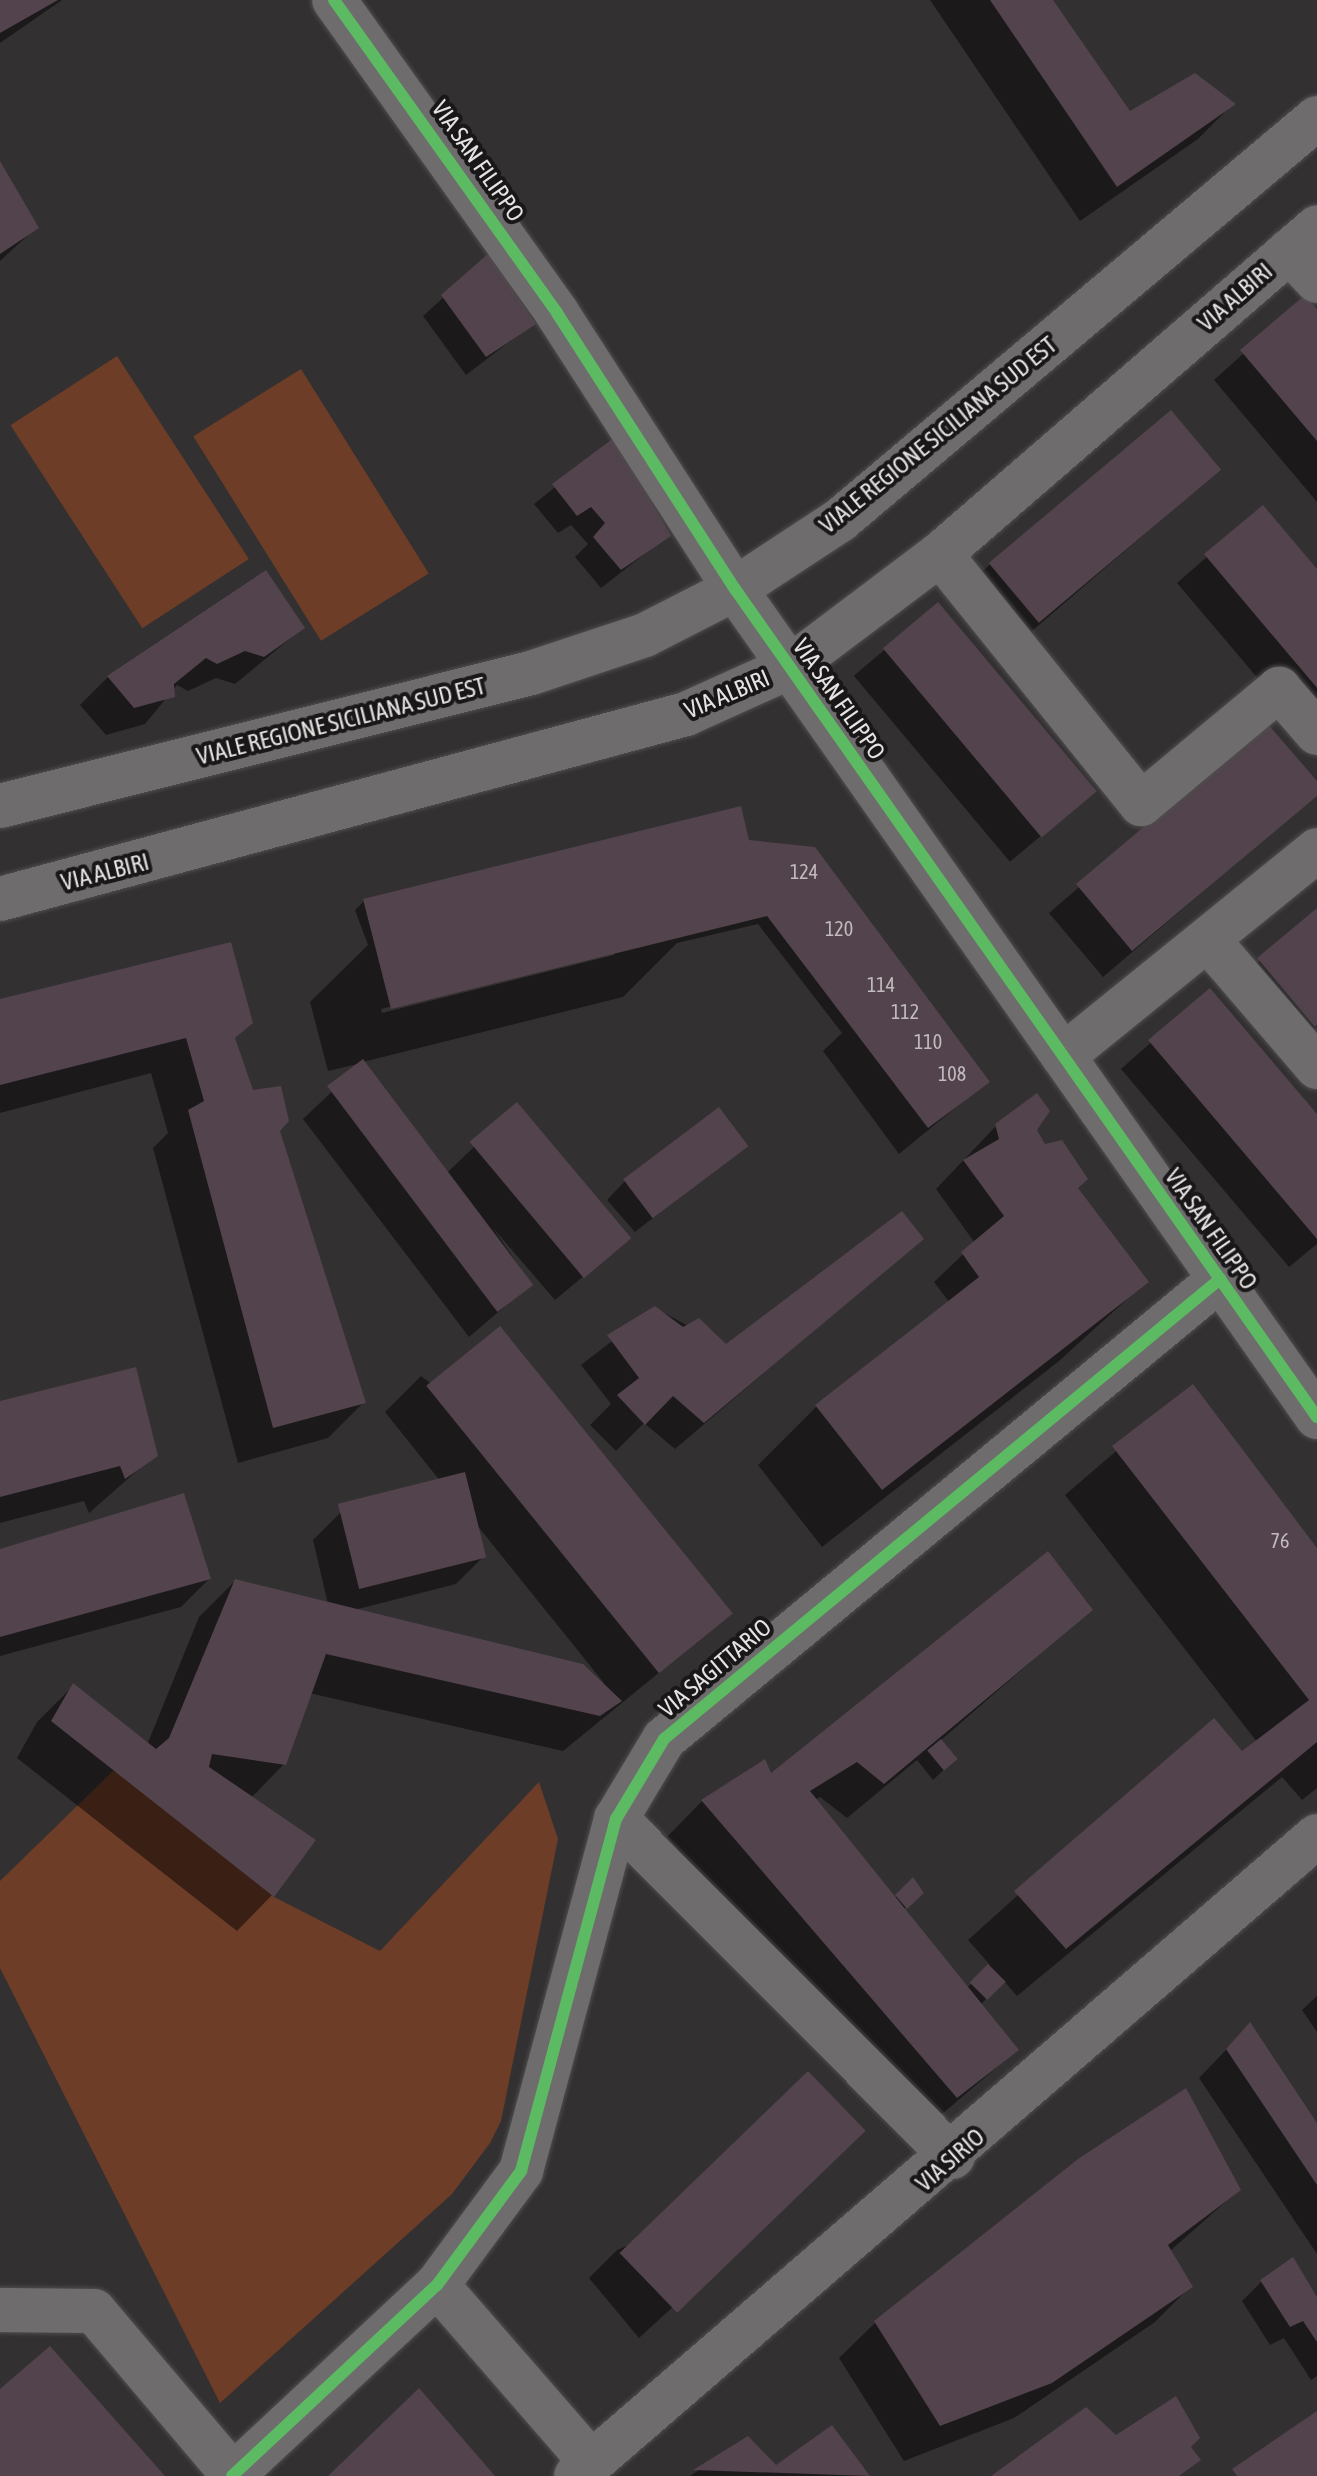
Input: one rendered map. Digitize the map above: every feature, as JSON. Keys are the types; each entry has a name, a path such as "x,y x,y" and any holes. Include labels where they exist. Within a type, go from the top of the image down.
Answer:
{"street":[{"name":"VIA SAN FILIPPO","path":"334,0 557,313 735,589 1317,1417"},
{"name":"VIALE REGIONE SICILIANA SUD EST","path":"0,806 531,673 645,635 735,589 840,520 1317,118"},
{"name":"VIA ALBIRI","path":"0,899 686,714 790,667 940,554 1308,253"},
{"path":"940,554 1141,804 1279,689 1317,733"},
{"path":"1063,1056 1209,941 1317,850"},
{"path":"1209,941 1317,1067"},
{"name":"VIA SAGITTARIO","path":"233,2476 437,2285 521,2171 616,1819 664,1739 1220,1279"},
{"path":"616,1819 953,2157"},
{"name":"VIA SIRIO","path":"584,2469 953,2157 1317,1836"},
{"path":"437,2285 584,2469"},
{"path":"0,2310 94,2311 233,2476"}],"shaded area":[{"path":"117,356 249,559 142,628 10,425"},
{"path":"301,369 429,573 321,641 193,436"},
{"path":"114,1770 274,1897 380,1951 539,1782 558,1839 501,2121 490,2143 452,2194 220,2403 0,1968 0,1881"}],"building":[{"path":"0,0 58,0 0,33"},
{"path":"990,0 1053,0 1130,111 1195,73 1236,104 1117,187"},
{"path":"0,161 39,228 0,254"},
{"path":"489,253 536,324 486,357 441,295"},
{"path":"1305,295 1317,309 1317,441 1240,350"},
{"path":"1171,410 1221,470 1039,623 989,563"},
{"path":"615,437 671,536 621,570 593,537 605,523 591,507 577,516 552,484"},
{"path":"1263,505 1317,569 1317,688 1204,554"},
{"path":"266,570 305,628 264,657 245,651 217,664 206,658 174,684 175,697 134,708 107,676"},
{"path":"938,602 1097,791 1042,837 883,648"},
{"path":"1267,723 1317,781 1317,796 1132,951 1076,884"},
{"path":"741,806 749,840 815,847 990,1082 928,1128 767,916 391,1009 363,899"},
{"path":"1317,908 1317,1025 1315,1027 1257,958"},
{"path":"231,942 253,1023 235,1038 253,1090 281,1086 289,1121 280,1131 366,1403 273,1428 188,1110 204,1101 186,1038 0,1085 0,999"},
{"path":"1210,988 1317,1114 1317,1239 1148,1040"},
{"path":"363,1059 533,1285 497,1312 327,1086"},
{"path":"1037,1093 1050,1111 1037,1130 1045,1144 1062,1140 1088,1179 1078,1188 1149,1282 882,1490 815,1405 979,1277 961,1252 1004,1216 963,1160 999,1139 995,1124"},
{"path":"517,1102 631,1238 584,1278 470,1142"},
{"path":"719,1107 748,1146 653,1218 623,1179"},
{"path":"902,1211 924,1239 704,1423 673,1396 645,1425 617,1395 639,1378 607,1335 655,1306 683,1327 699,1318 726,1344"},
{"path":"500,1326 733,1614 659,1673 426,1386"},
{"path":"136,1367 158,1456 125,1479 120,1466 0,1497 0,1401"},
{"path":"1193,1384 1317,1548 1317,1742 1066,1949 1014,1891 1214,1718 1242,1751 1309,1700 1112,1446"},
{"path":"465,1472 486,1557 359,1589 338,1504"},
{"path":"184,1493 211,1579 0,1637 0,1549"},
{"path":"1048,1551 1093,1610 884,1784 857,1762 810,1791 1019,2050 957,2098 701,1800 765,1759 771,1773"},
{"path":"235,1579 583,1664 622,1701 600,1716 326,1654 286,1765 212,1754 209,1767 316,1840 274,1897 51,1721 73,1683 156,1749 169,1738"},
{"path":"941,1739 958,1759 944,1770 927,1751"},
{"path":"913,1877 924,1893 907,1909 895,1895"},
{"path":"988,1964 1006,1982 987,2000 970,1982"},
{"path":"1250,2022 1317,2123 1317,2185 1226,2049"},
{"path":"808,2071 866,2131 677,2313 620,2253"},
{"path":"1186,2088 1241,2190 1168,2245 1193,2287 1052,2383 940,2426 874,2321 1078,2159"},
{"path":"1293,2257 1317,2297 1317,2342 1303,2321 1290,2327 1260,2280"},
{"path":"50,2346 165,2476 0,2476 0,2389"},
{"path":"419,2388 495,2476 328,2476"},
{"path":"1176,2396 1200,2438 1191,2447 1201,2460 1179,2476 991,2476 1086,2407 1116,2435"},
{"path":"1317,2411 1317,2476 1237,2476 1232,2469"},
{"path":"832,2425 870,2476 693,2470 748,2436 776,2465"}],"cycle path":[{"path":"334,0 557,313 735,589 1317,1417"},
{"path":"232,2476 437,2285 521,2171 616,1819 664,1739 1220,1279"}]}
